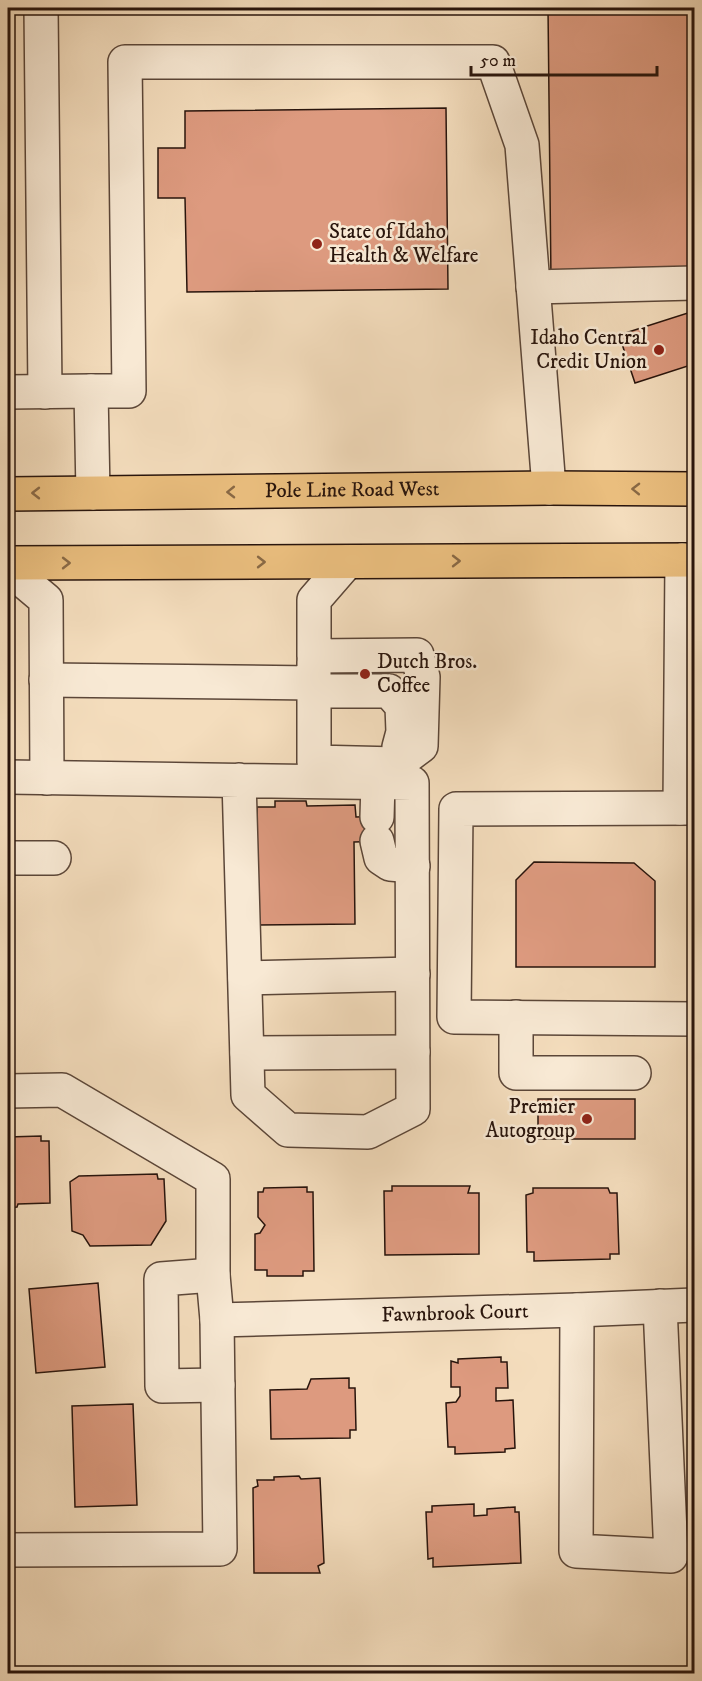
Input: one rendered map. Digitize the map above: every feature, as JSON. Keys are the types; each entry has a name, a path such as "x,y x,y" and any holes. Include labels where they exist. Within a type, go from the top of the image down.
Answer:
{"highway":[{"name":"Pole Line Road West","path":"8,494 549,488 694,489"},
{"path":"8,563 688,560"}],"street":[{"path":"41,8 45,392"},
{"path":"8,392 129,391 125,62 493,62 522,145 549,488"},
{"path":"533,286 694,283"},
{"path":"91,391 93,493"},
{"path":"688,560 687,808 456,809 454,1017 694,1019"},
{"path":"314,765 314,600 347,562"},
{"path":"8,568 46,600 46,778"},
{"path":"46,680 314,676 417,655 423,677 421,746 397,764 314,765"},
{"path":"8,777 239,780 398,752 403,732 402,706 389,691 314,676"},
{"path":"239,780 248,1095 288,1130 368,1132 413,1109 412,783 378,783 314,765"},
{"path":"378,783 377,829 381,858 390,864 413,866"},
{"path":"8,858 54,858"},
{"path":"245,978 413,974"},
{"path":"516,1017 516,1073 634,1073"},
{"path":"247,1053 413,1052"},
{"path":"8,1091 62,1090 213,1179 213,1275 217,1320 220,1549 8,1550"},
{"path":"213,1275 161,1279 162,1386 218,1385"},
{"name":"Fawnbrook Court","path":"217,1320 694,1305"},
{"path":"577,1310 576,1551 671,1556 660,1306"}],"building":[{"path":"548,8 694,8 694,279 551,280"},
{"name":"State of Idaho Health & Welfare","path":"446,108 448,289 187,292 185,198 158,198 158,148 185,148 185,111"},
{"name":"Idaho Central Credit Union","path":"694,311 694,364 635,383 619,335"},
{"path":"275,801 306,801 307,806 355,805 356,817 387,816 387,841 354,842 355,924 258,925 257,807 275,807"},
{"path":"534,862 634,863 655,881 655,967 516,967 516,880"},
{"name":"Premier Autogroup","path":"538,1099 635,1099 635,1139 538,1139"},
{"path":"41,1136 41,1141 49,1141 50,1203 18,1204 17,1207 8,1208 8,1137"},
{"path":"157,1174 158,1179 164,1179 166,1221 151,1245 90,1246 83,1235 72,1231 70,1182 79,1176"},
{"path":"392,1186 470,1186 468,1193 479,1193 479,1254 385,1255 384,1191 392,1191"},
{"path":"307,1187 307,1192 313,1192 314,1271 303,1271 303,1276 267,1276 267,1270 255,1270 255,1234 260,1233 265,1225 258,1217 258,1192 263,1192 264,1188"},
{"path":"533,1188 608,1188 610,1193 617,1193 619,1254 610,1254 610,1259 534,1261 534,1252 527,1252 526,1195 533,1193"},
{"path":"98,1283 105,1367 36,1373 29,1289"},
{"path":"501,1357 501,1362 507,1362 508,1388 496,1388 496,1401 513,1400 515,1448 505,1449 505,1452 455,1454 455,1447 448,1447 446,1403 456,1402 460,1396 460,1387 451,1387 451,1361 458,1363 458,1359"},
{"path":"349,1378 349,1388 355,1388 356,1430 350,1430 350,1438 271,1439 270,1390 307,1389 311,1379"},
{"path":"133,1404 137,1505 75,1507 72,1406"},
{"path":"299,1476 301,1479 320,1478 324,1563 318,1566 320,1573 254,1573 253,1488 258,1486 257,1480"},
{"path":"474,1504 474,1516 487,1515 487,1509 515,1507 515,1512 519,1512 521,1563 433,1567 433,1558 428,1559 426,1512 432,1512 432,1506"}],"place":[{"name":"State of Idaho Health & Welfare","path":"317,244"},
{"name":"Idaho Central Credit Union","path":"659,350"},
{"name":"Dutch Bros. Coffee","path":"365,674"},
{"name":"Premier Autogroup","path":"587,1119"}]}
